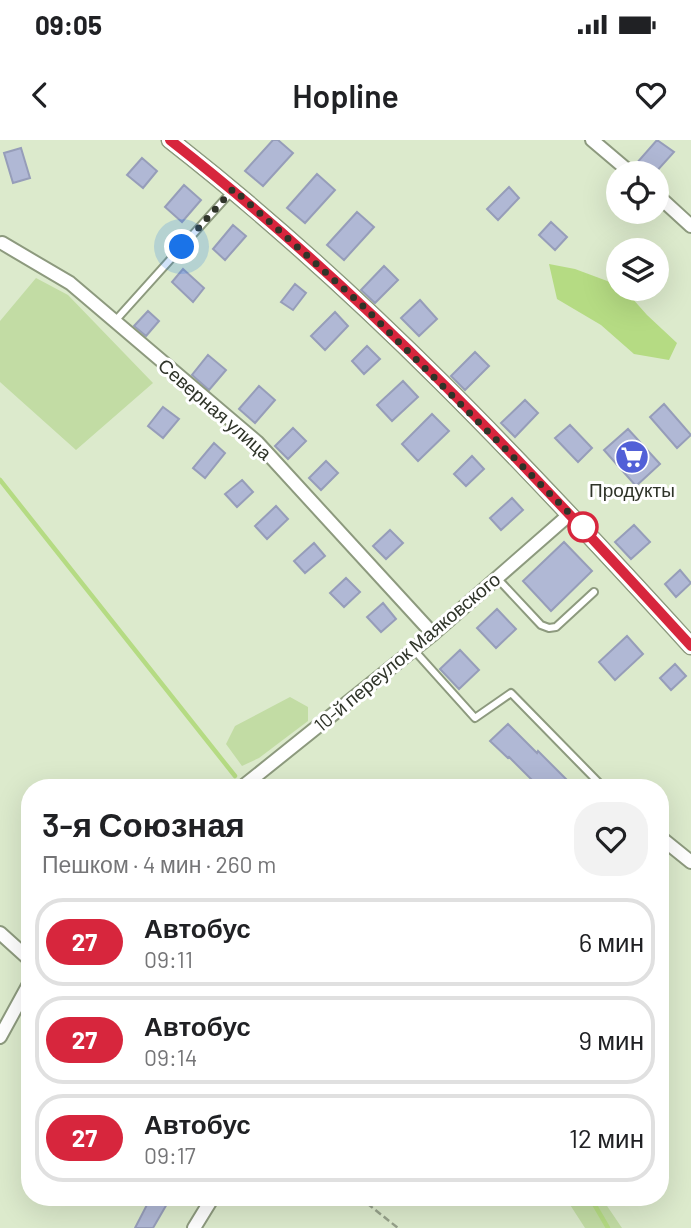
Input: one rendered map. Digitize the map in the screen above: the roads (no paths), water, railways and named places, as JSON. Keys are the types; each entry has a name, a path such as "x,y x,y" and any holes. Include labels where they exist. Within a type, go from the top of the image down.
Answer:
{"street":[{"path":"170,140 233,189 363,306 570,514 691,646"},
{"path":"592,140 617,161"},
{"path":"669,206 691,226"},
{"name":"Северная улица","path":"2,243 69,283 257,443 433,634"},
{"name":"10-й переулок Маяковского","path":"252,779 433,634 570,514"},
{"path":"669,844 691,862"},
{"path":"0,933 21,952"},
{"path":"0,1037 21,998"},
{"path":"194,1228 207,1206"}],"lane":[{"path":"114,323 233,189"},
{"path":"497,578 541,625 549,628 556,627 594,592"},
{"path":"413,649 475,718 511,693 595,779"}],"waterway":[{"path":"0,480 235,776"},
{"path":"595,1206 608,1228"}],"place":[{"name":"Продукты","path":"632,457"}]}
